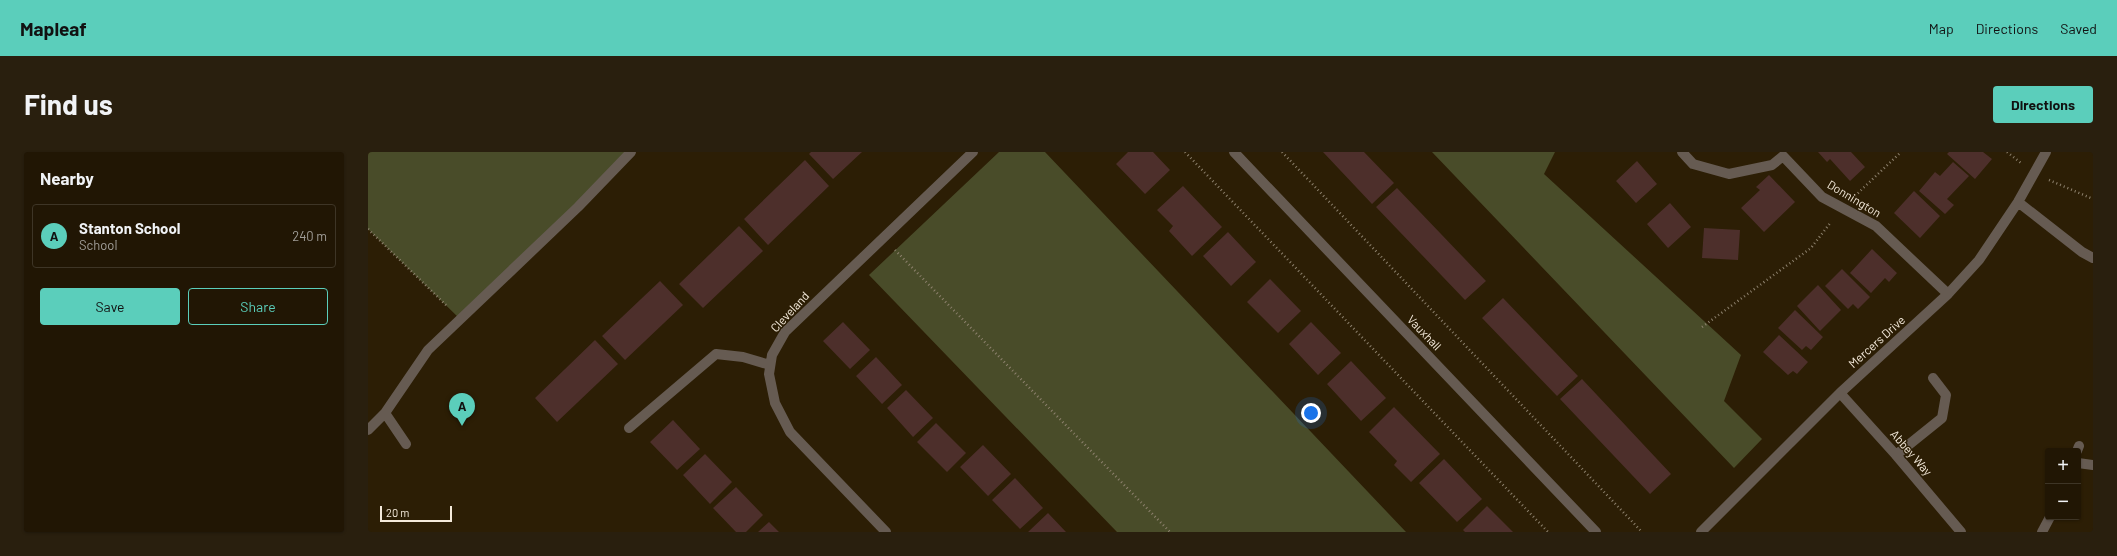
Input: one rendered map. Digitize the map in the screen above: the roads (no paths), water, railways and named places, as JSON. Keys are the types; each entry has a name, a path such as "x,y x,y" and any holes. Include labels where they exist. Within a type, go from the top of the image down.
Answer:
{"street":[{"path":"368,430 385,413 428,350 578,208 631,152"},
{"name":"Cleveland","path":"886,532 790,432 775,403 769,374 772,355 786,332 972,152"},
{"name":"Vauxhall","path":"1234,152 1596,532"},
{"name":"Donnington","path":"1682,152 1693,164 1729,174 1772,165 1785,154 1822,198 1876,226 1948,294"},
{"name":"Mercers Drive","path":"1701,532 1840,393 1948,294 1979,260 2018,202 2046,152"},
{"path":"2018,202 2082,252 2093,258"},
{"path":"629,428 716,354 743,356 770,365"},
{"path":"1896,455 1942,418 1946,395 1933,378"},
{"name":"Abbey Way","path":"1840,393 1896,455 1961,532"},
{"path":"385,413 406,444"},
{"path":"2081,463 2093,465"},
{"path":"2042,532 2048,520"}],"place":[{"name":"Stanton School","path":"462,426"}]}
